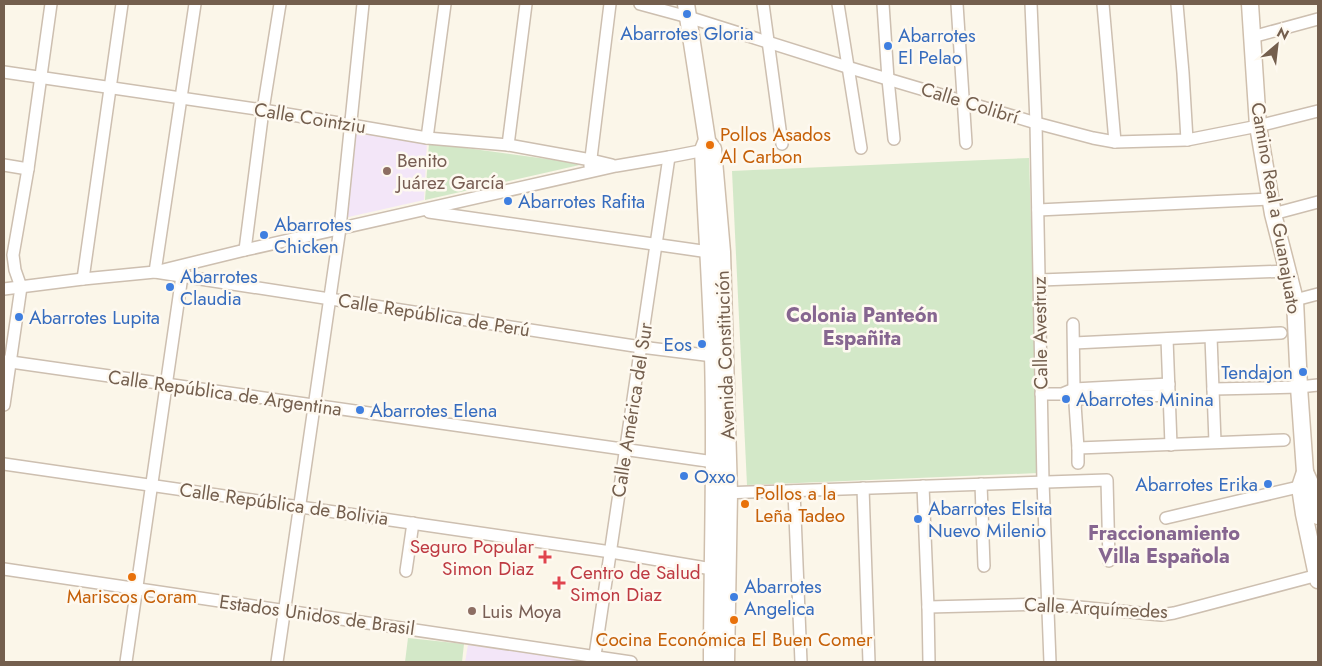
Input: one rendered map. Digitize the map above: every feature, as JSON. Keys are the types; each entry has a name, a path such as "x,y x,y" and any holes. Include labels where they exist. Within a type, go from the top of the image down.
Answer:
{"main road":[{"name":"Camino Real a Guanajuato","path":"1250,4 1258,126 1272,207 1295,300 1299,387 1309,482 1318,516"},
{"name":"Avenida Constitución","path":"687,10 722,252 721,493 726,662"},
{"name":"Avenida Constitución","path":"708,146 714,462 721,493 712,569 712,662"},
{"name":"Camino Real a Guanajuato","path":"1309,482 1304,514 1318,576"}],"street":[{"path":"4,405 7,361 21,287 15,270 13,255 28,169 51,4"},
{"path":"83,279 122,4"},
{"path":"155,272 194,4"},
{"path":"245,250 263,110 280,4"},
{"path":"277,662 340,228 363,4"},
{"path":"427,138 445,4"},
{"path":"508,145 526,4"},
{"path":"590,172 610,4"},
{"name":"Calle Colibrí","path":"640,4 687,10 769,43 1036,123 1114,142 1187,140 1258,126 1318,111"},
{"path":"763,4 782,144"},
{"path":"838,4 861,148"},
{"path":"883,4 894,139"},
{"path":"957,4 966,143"},
{"name":"Calle Avestruz","path":"1031,4 1040,280 1043,482 1050,662"},
{"path":"1103,4 1114,142"},
{"path":"1177,4 1187,140"},
{"path":"1252,37 1318,19"},
{"name":"Calle Cointziu","path":"4,72 263,110 427,138 508,145 616,166"},
{"path":"4,289 83,279 183,270 245,250 616,166 669,157 708,146"},
{"name":"Calle América del Sur","path":"595,659 669,157"},
{"path":"4,165 28,169"},
{"path":"1038,210 1272,207 1318,202"},
{"path":"422,211 709,252"},
{"path":"126,662 183,270"},
{"name":"Calle República de Perú","path":"183,270 330,299 641,347 713,356"},
{"path":"1040,280 1288,271"},
{"path":"1295,300 1318,294"},
{"path":"1073,324 1074,394 1078,463"},
{"path":"1074,343 1281,333"},
{"path":"1211,337 1215,442"},
{"path":"1167,339 1170,445"},
{"name":"Calle República de Argentina","path":"7,361 714,462"},
{"path":"1213,389 1318,385"},
{"path":"1041,394 1169,390"},
{"path":"1078,448 1284,440"},
{"name":"Calle República de Bolivia","path":"4,464 611,552 712,569"},
{"path":"721,493 1107,480 1109,562"},
{"path":"1166,518 1309,482"},
{"path":"981,484 984,566"},
{"path":"923,486 929,662"},
{"path":"863,488 869,662"},
{"path":"794,491 801,662"},
{"path":"406,571 412,523"},
{"name":"Estados Unidos de Brasil","path":"4,569 284,610 595,659 631,662"},
{"name":"Calle Arquímedes","path":"928,607 1048,604 1161,615 1318,576"}],"shaded area":[{"name":"Benito Juárez García","path":"354,128 427,142 424,200 344,218"},
{"path":"468,645 590,662 465,662"}],"green space":[{"path":"429,143 584,164 425,200"},
{"path":"1029,158 1039,473 747,485 732,171"},
{"path":"408,638 464,644 462,662 405,662"}],"place":[{"name":"Abarrotes Gloria","path":"687,14"},
{"name":"Abarrotes El Pelao","path":"888,46"},
{"name":"Pollos Asados Al Carbon","path":"710,145"},
{"name":"Benito Juárez García","path":"387,171"},
{"name":"Abarrotes Rafita","path":"508,201"},
{"name":"Abarrotes Chicken","path":"264,235"},
{"name":"Abarrotes Claudia","path":"170,287"},
{"name":"Abarrotes Lupita","path":"19,317"},
{"name":"Eos","path":"702,344"},
{"name":"Tendajon","path":"1303,372"},
{"name":"Abarrotes Minina","path":"1066,399"},
{"name":"Abarrotes Elena","path":"360,410"},
{"name":"Oxxo","path":"684,476"},
{"name":"Abarrotes Erika","path":"1268,484"},
{"name":"Pollos a la Leña Tadeo","path":"745,504"},
{"name":"Abarrotes Elsita Nuevo Milenio","path":"918,519"},
{"name":"Seguro Popular Simon Diaz","path":"545,557"},
{"name":"Mariscos Coram","path":"132,577"},
{"name":"Centro de Salud Simon Diaz","path":"559,583"},
{"name":"Abarrotes Angelica","path":"734,597"},
{"name":"Luis Moya","path":"472,611"},
{"name":"Cocina Económica El Buen Comer","path":"734,620"}],"district":[{"name":"Colonia Panteón Españita","path":"862,326"},
{"name":"Fraccionamiento Villa Española","path":"1164,544"}]}
